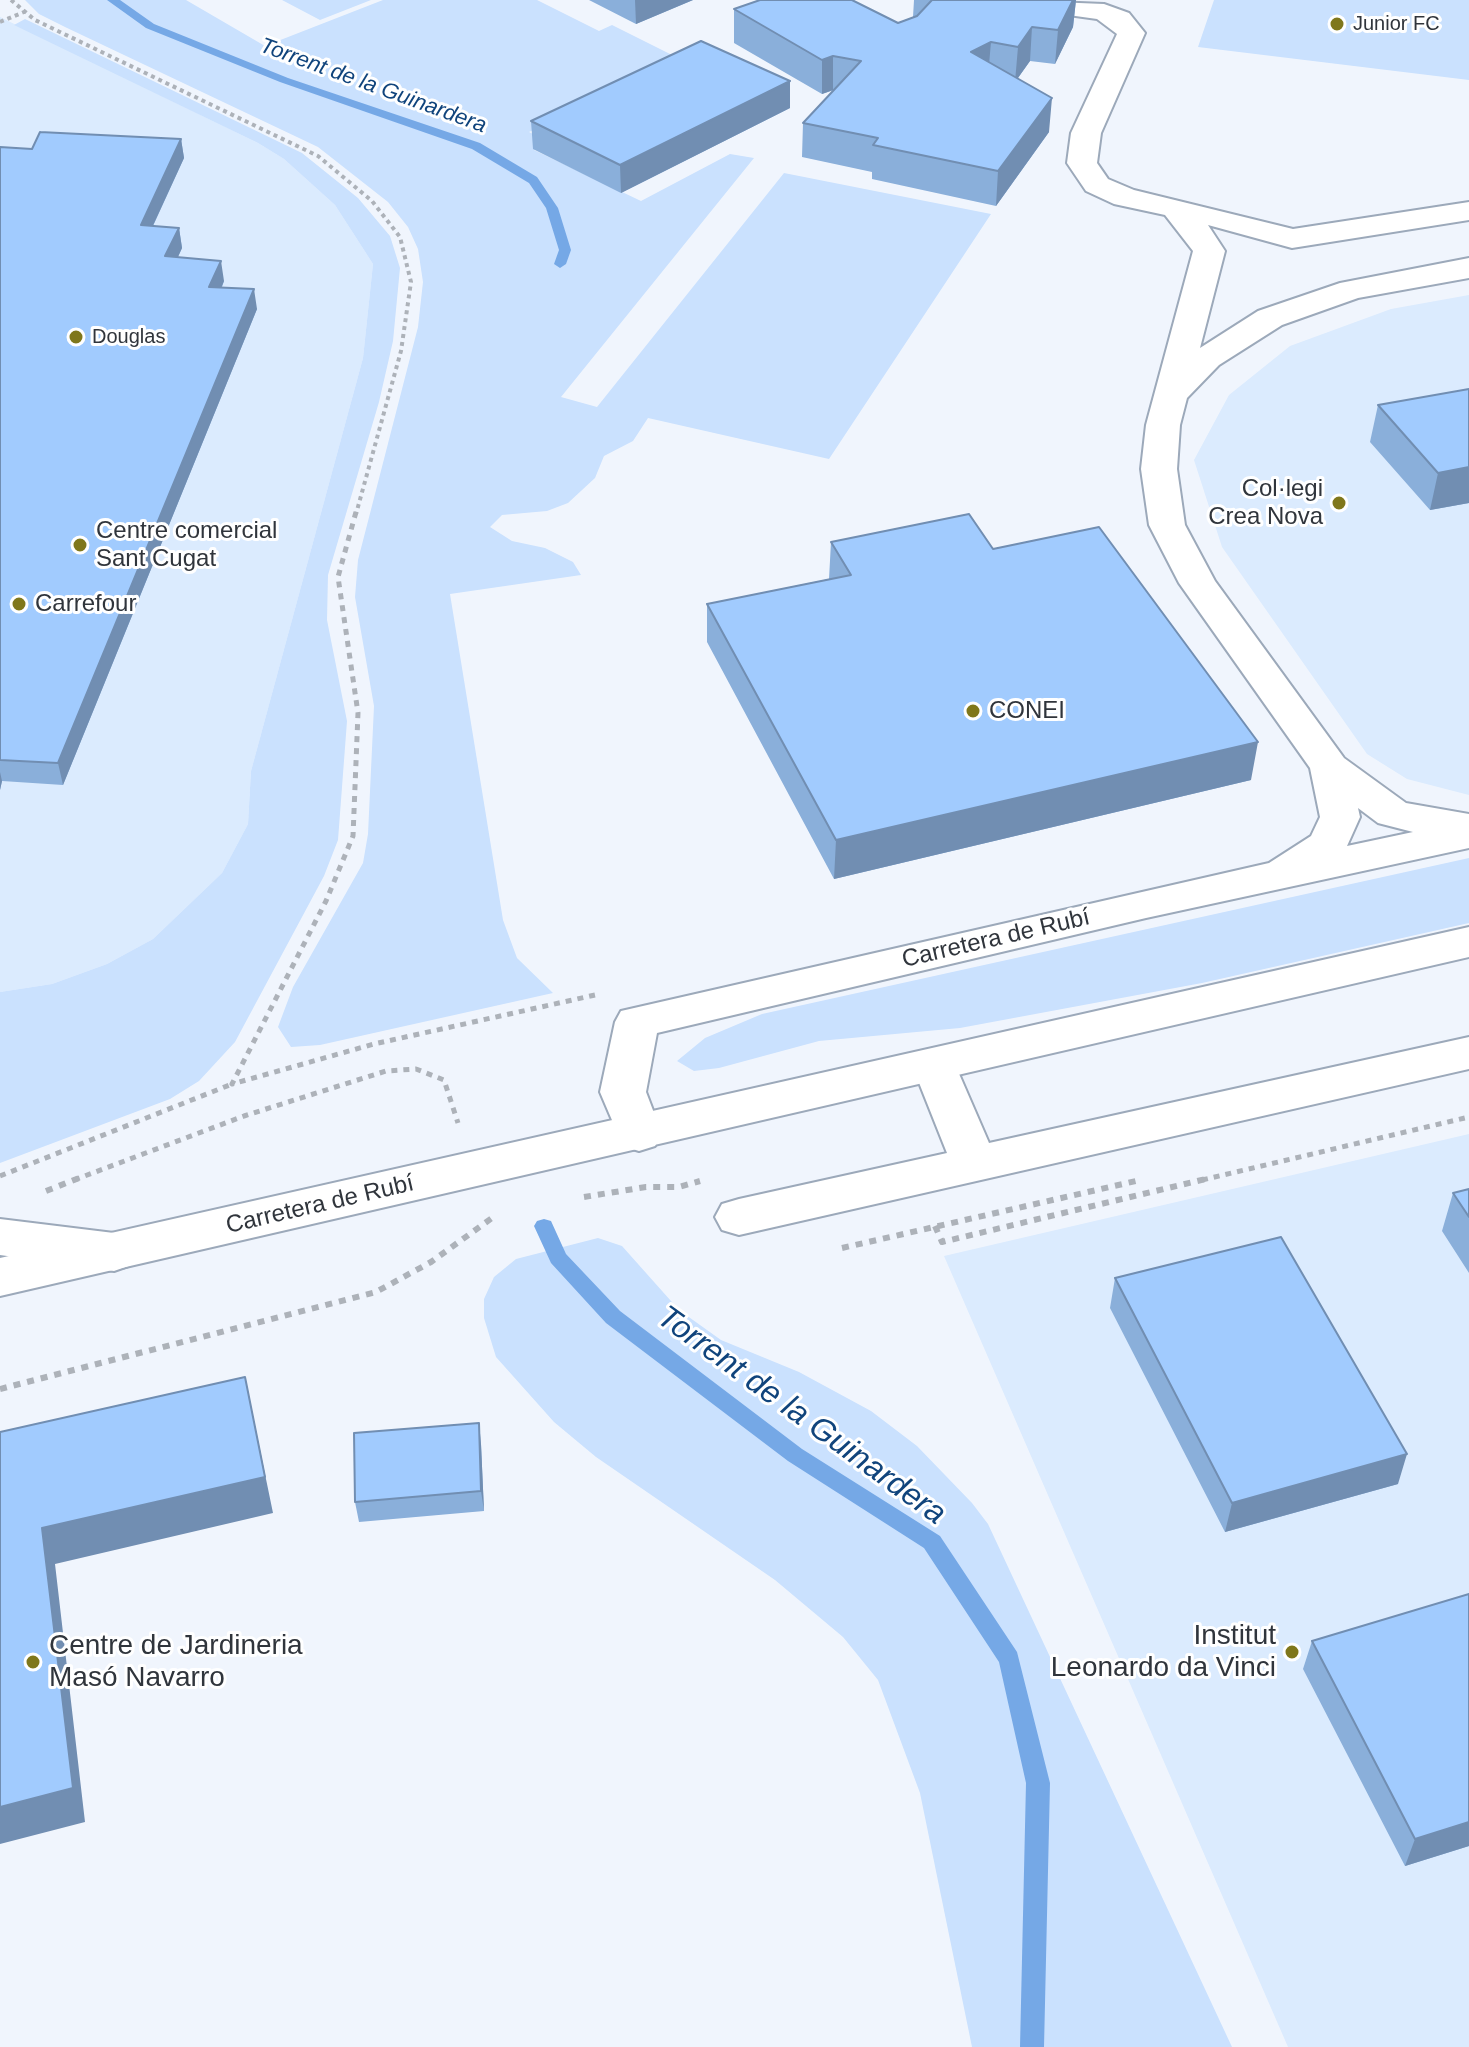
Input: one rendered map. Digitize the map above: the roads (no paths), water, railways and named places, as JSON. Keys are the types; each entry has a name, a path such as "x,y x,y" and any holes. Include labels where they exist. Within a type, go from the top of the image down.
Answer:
{"street":[{"path":"1018,0 1104,12 1119,19 1131,33 1086,133 1082,163 1097,185 1125,197 1175,207 1292,239"},
{"path":"1175,207 1204,239 1209,251 1163,425 1159,469 1167,525 1197,583 1330,767 1392,813 1430,823 1469,827"},
{"path":"1205,271 1249,251 1292,239 1469,211"},
{"path":"1170,396 1207,358 1270,318 1351,290 1469,268"},
{"path":"1269,880 1328,844 1340,817 1330,767"},
{"name":"Carretera de Rubí","path":"639,1134 623,1092 637,1022 1146,904 1269,880 1469,834"},
{"name":"Carretera de Rubí","path":"0,1277 639,1134 1469,942"},
{"path":"739,1217 1469,1053"},
{"path":"934,1065 975,1164"},
{"path":"0,1237 114,1252"}],"waterway":[{"name":"Torrent de la Guinardera","path":"113,0 150,26 284,80 476,146 533,180 552,208 565,250 560,264"},
{"name":"Torrent de la Guinardera","path":"544,1226 558,1258 613,1317 795,1455 932,1542 1009,1659 1038,1783 1032,2047"}],"place":[{"name":"Junior FC","path":"1337,24"},
{"name":"Douglas","path":"76,337"},
{"name":"Col·legi Crea Nova","path":"1339,503"},
{"name":"Centre comercial Sant Cugat","path":"80,545"},
{"name":"Carrefour","path":"19,604"},
{"name":"CONEI","path":"973,711"},
{"name":"Institut Leonardo da Vinci","path":"1292,1652"},
{"name":"Centre de Jardineria Masó Navarro","path":"33,1662"}]}
